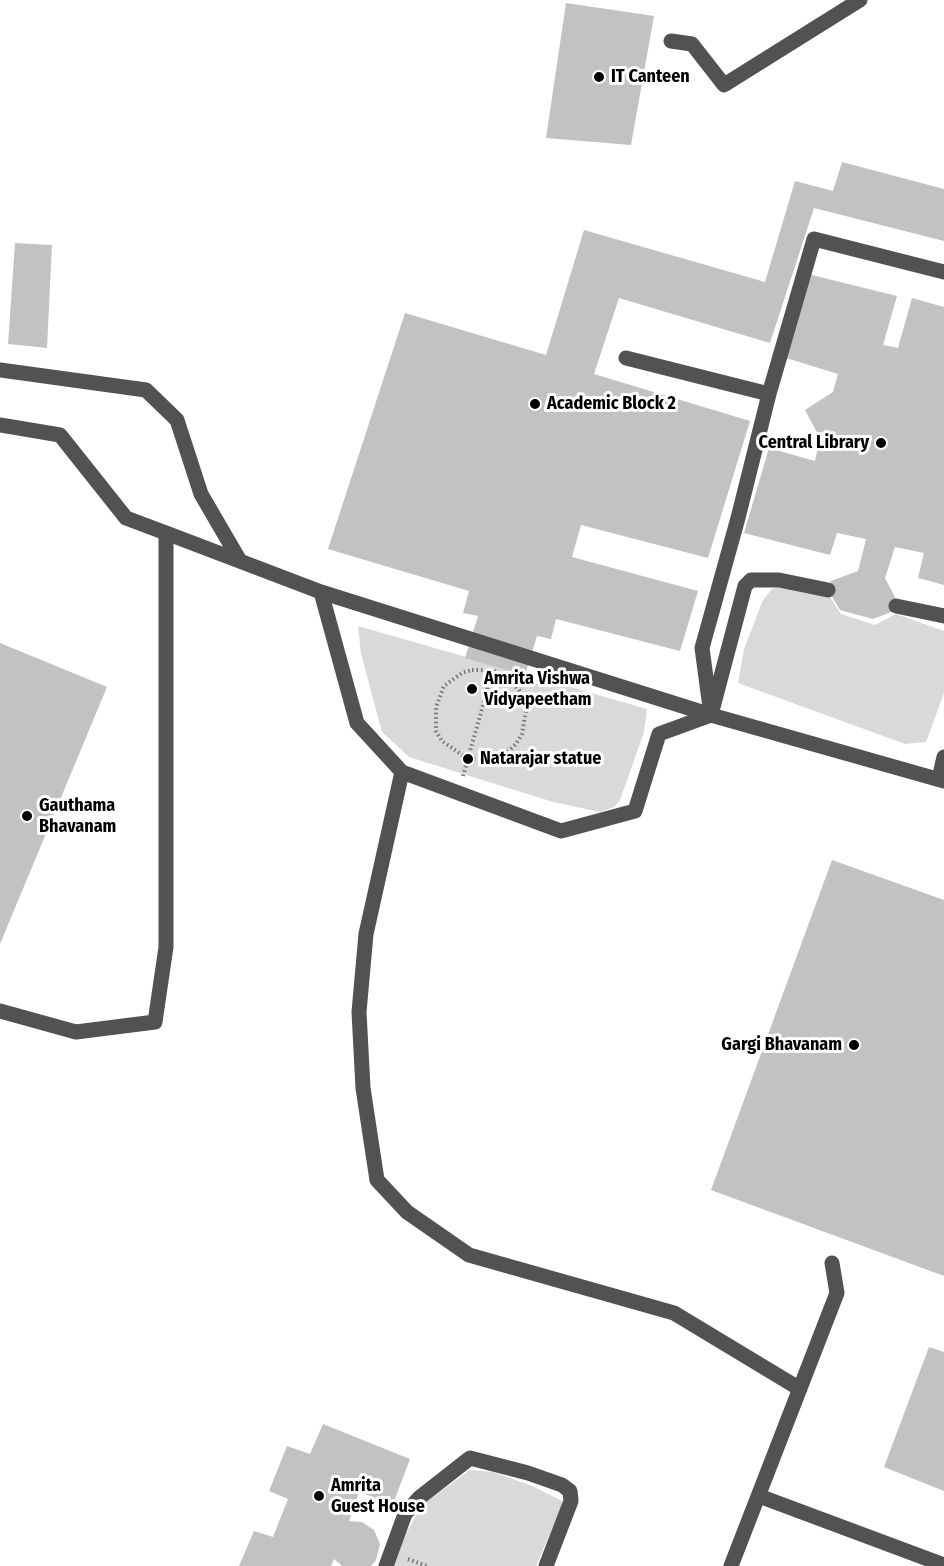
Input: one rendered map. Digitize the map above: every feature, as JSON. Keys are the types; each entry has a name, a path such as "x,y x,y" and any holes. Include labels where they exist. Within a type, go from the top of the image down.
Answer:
{"street":[{"path":"670,41 692,44 724,85 860,0"},
{"path":"711,715 702,648 769,393 814,239 944,272"},
{"path":"626,358 769,393"},
{"path":"0,370 146,390 177,420 201,494 240,561"},
{"path":"0,425 60,435 126,518 321,592 711,715 941,780 944,758"},
{"path":"0,1011 76,1032 154,1022 166,947 166,533"},
{"path":"711,715 745,586 756,579 828,590"},
{"path":"321,592 357,723 402,772 561,831 635,811 659,734 711,715"},
{"path":"896,606 944,616"},
{"path":"402,772 366,934 359,1012 363,1088 377,1180 407,1212 469,1255 674,1313 800,1389"},
{"path":"731,1566 837,1293 832,1263"},
{"path":"386,1566 405,1514 419,1498 470,1458 528,1473 562,1485 570,1491 571,1501 546,1566"},
{"path":"759,1496 944,1565"}],"path":[{"path":"472,670 493,670 503,675 519,690 526,710 522,734 516,744 501,758 468,759 442,741 436,731 436,707 444,686 462,673 472,670"},
{"path":"458,793 493,670"}],"shaded area":[{"path":"786,586 828,594 841,614 875,625 896,614 944,631 944,693 926,742 905,744 738,683 744,649 763,600 772,589"},
{"path":"358,626 647,709 644,732 620,800 614,807 600,812 553,802 409,757 382,732 361,654"},
{"path":"470,1470 493,1472 532,1486 562,1501 536,1566 392,1566 400,1544 422,1505"}],"building":[{"name":"IT Canteen","path":"566,3 654,16 631,145 546,138"},
{"name":"Academic Block 2","path":"842,162 944,189 944,241 814,208 770,343 619,298 594,374 750,421 708,558 581,525 572,557 698,591 680,651 556,619 551,639 537,636 525,675 465,658 478,616 463,613 469,591 328,549 405,313 546,355 584,230 765,282 795,181 833,191"},
{"path":"15,243 52,245 47,348 8,344"},
{"name":"Central Library","path":"808,274 897,296 883,345 898,348 912,298 944,307 944,585 918,578 924,553 895,547 885,578 897,601 894,611 873,619 840,610 828,590 831,581 858,571 866,539 837,533 830,555 744,533 769,448 815,461 820,438 805,410 833,392 838,374 786,358"},
{"name":"Gauthama Bhavanam","path":"0,643 107,687 0,944"},
{"name":"Gargi Bhavanam","path":"832,860 944,900 944,1276 711,1190"},
{"path":"929,1347 944,1352 944,1491 884,1467"},
{"name":"Amrita Guest House","path":"323,1424 410,1459 393,1504 359,1492 349,1521 362,1522 374,1530 380,1544 376,1560 371,1566 342,1566 334,1559 331,1566 239,1566 254,1531 273,1537 288,1499 269,1491 287,1446 310,1454"}],"place":[{"name":"IT Canteen","path":"599,77"},
{"name":"Academic Block 2","path":"535,404"},
{"name":"Central Library","path":"881,443"},
{"name":"Amrita Vishwa Vidyapeetham","path":"472,689"},
{"name":"Natarajar statue","path":"468,759"},
{"name":"Gauthama Bhavanam","path":"27,816"},
{"name":"Gargi Bhavanam","path":"854,1045"},
{"name":"Amrita Guest House","path":"319,1496"}]}
